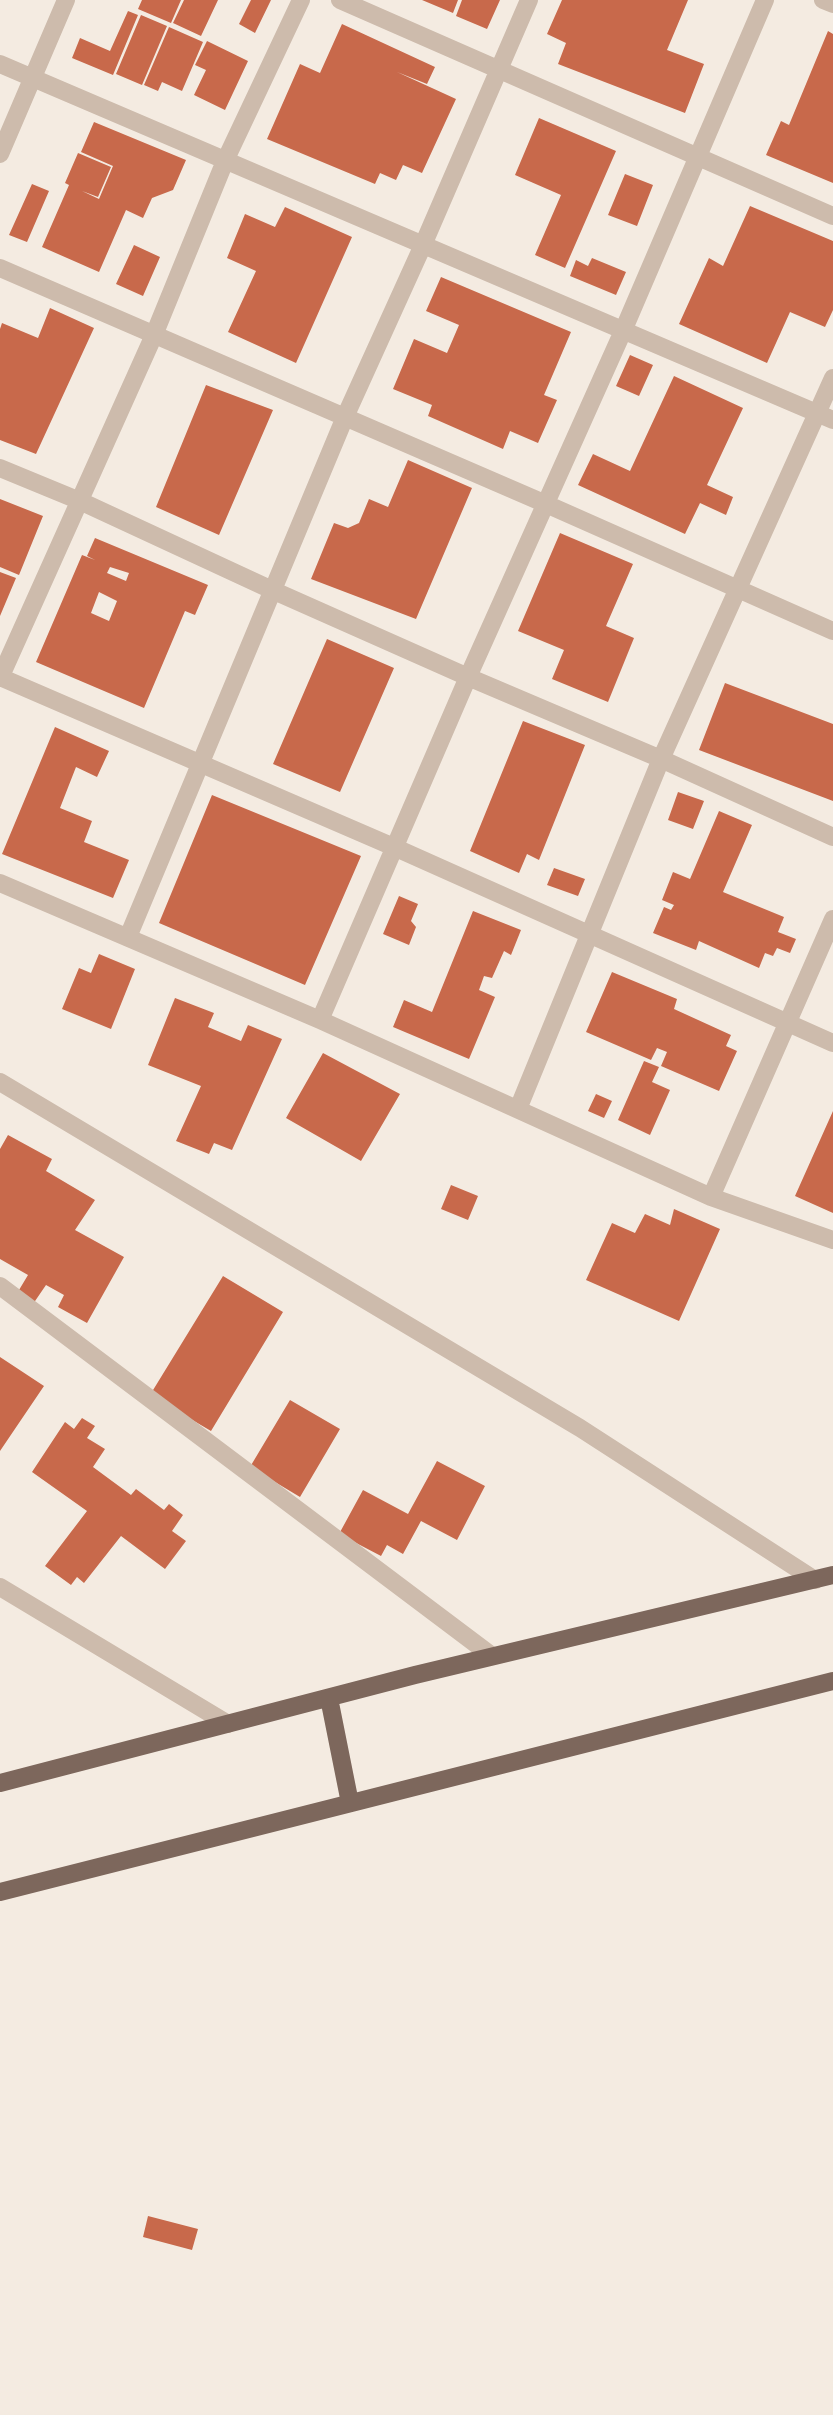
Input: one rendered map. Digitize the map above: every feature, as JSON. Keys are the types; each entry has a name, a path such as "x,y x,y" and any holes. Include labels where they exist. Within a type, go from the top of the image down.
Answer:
{"main road":[{"path":"0,1783 492,1656 833,1575"},
{"path":"0,1892 833,1681"},
{"path":"329,1698 350,1803"}],"street":[{"path":"0,154 66,0"},
{"path":"301,0 225,161 154,335 0,678 396,848 833,1043"},
{"path":"340,0 833,216"},
{"path":"128,937 345,417 529,0"},
{"path":"320,1020 468,677 623,331 765,0"},
{"path":"823,0 833,4"},
{"path":"0,64 825,416"},
{"path":"0,268 833,631"},
{"path":"518,1109 661,759 738,589 825,416 833,378"},
{"path":"0,468 80,501 272,590 833,837"},
{"path":"0,884 320,1020 712,1197 833,1240"},
{"path":"712,1197 833,919"},
{"path":"0,1082 580,1427 815,1580"},
{"path":"0,1286 492,1656"},
{"path":"0,1587 228,1724"}],"building":[{"path":"142,0 181,0 171,23 138,9"},
{"path":"184,0 218,0 201,36 173,23"},
{"path":"251,0 271,0 255,33 239,24"},
{"path":"422,0 458,0 453,13"},
{"path":"462,0 500,0 487,29 456,16"},
{"path":"562,0 688,0 667,50 704,64 685,113 558,64 566,43 547,34"},
{"path":"128,11 138,15 113,75 72,58 80,38 110,51"},
{"path":"141,15 167,26 142,85 116,74"},
{"path":"342,24 435,67 427,84 397,72 456,99 422,173 403,165 396,180 380,173 375,184 267,139 300,64 320,73"},
{"path":"169,27 203,42 182,91 162,82 158,91 144,85"},
{"path":"828,31 833,34 833,183 766,155 781,121 789,125"},
{"path":"207,41 248,61 225,110 194,95 206,70 195,65"},
{"path":"539,118 616,151 565,268 535,255 561,195 515,175"},
{"path":"94,122 186,160 173,190 152,198 143,218 126,210 99,272 42,247 69,185 65,183 78,153 111,167 98,197 82,191 99,199 113,166 81,152"},
{"path":"625,174 653,185 637,226 608,215"},
{"path":"32,184 49,191 27,242 9,235"},
{"path":"750,206 833,241 833,310 825,327 790,312 767,363 679,324 709,258 723,266"},
{"path":"285,207 352,237 296,363 228,332 256,271 227,258 245,214 275,227"},
{"path":"134,245 160,257 143,296 116,284"},
{"path":"592,258 626,272 616,295 570,276 576,260 588,266"},
{"path":"441,277 571,332 544,395 557,400 538,443 510,431 503,449 428,416 432,405 393,389 414,339 447,353 459,325 426,311"},
{"path":"50,308 94,328 36,454 0,440 0,329 2,323 38,338"},
{"path":"630,355 653,365 639,396 616,386"},
{"path":"674,376 743,408 707,485 733,497 726,515 700,503 685,534 578,485 593,454 630,471"},
{"path":"206,385 273,410 219,535 156,507"},
{"path":"408,460 472,488 416,619 311,579 334,523 348,528 359,523 369,499 388,507"},
{"path":"0,499 43,516 19,575 0,567"},
{"path":"560,533 633,564 606,626 634,638 608,702 552,679 564,650 518,631"},
{"path":"95,538 208,585 195,615 185,611 144,708 36,662 82,555 95,560 87,556","holes":["110,567 129,573 126,581 107,573","99,592 117,601 109,621 91,613"]},
{"path":"0,572 16,578 0,616"},
{"path":"327,639 394,668 340,792 273,764"},
{"path":"725,683 833,724 833,801 699,750"},
{"path":"523,721 585,745 539,860 527,854 519,873 470,851"},
{"path":"55,727 109,751 97,777 76,767 60,808 92,821 84,842 129,860 113,898 2,854"},
{"path":"678,792 704,801 693,829 668,820"},
{"path":"212,795 361,856 305,985 159,923"},
{"path":"719,811 752,825 723,892 784,917 778,932 796,939 790,953 777,948 773,956 765,953 759,968 699,941 696,950 653,933 664,907 671,910 674,905 662,900 673,872 690,879"},
{"path":"554,868 585,879 578,896 547,885"},
{"path":"399,896 418,904 411,921 416,927 409,945 383,934"},
{"path":"473,911 521,930 511,955 504,951 492,978 484,976 479,990 495,997 469,1059 393,1027 404,1000 432,1012"},
{"path":"99,954 135,969 111,1029 62,1009 79,968 91,973"},
{"path":"612,972 677,999 674,1009 731,1035 726,1046 737,1051 719,1091 661,1066 667,1052 657,1048 651,1060 586,1032"},
{"path":"175,998 214,1013 208,1027 241,1041 248,1025 282,1039 232,1150 214,1143 209,1154 176,1141 201,1086 148,1065"},
{"path":"323,1053 400,1094 361,1161 286,1118"},
{"path":"644,1061 659,1067 652,1082 670,1090 650,1135 618,1120"},
{"path":"596,1094 612,1101 604,1118 588,1111"},
{"path":"833,1111 833,1213 795,1196"},
{"path":"8,1135 52,1159 46,1171 95,1200 75,1230 124,1257 87,1323 58,1307 64,1295 46,1285 33,1304 16,1295 28,1275 0,1259 0,1149"},
{"path":"451,1185 478,1196 468,1220 441,1209"},
{"path":"674,1209 720,1229 679,1321 586,1280 612,1223 635,1233 645,1214 670,1225"},
{"path":"223,1276 283,1312 211,1431 150,1395"},
{"path":"0,1357 44,1386 0,1451"},
{"path":"290,1400 340,1429 300,1497 250,1467"},
{"path":"82,1418 95,1426 87,1438 105,1449 93,1467 131,1495 136,1489 164,1510 169,1504 183,1515 172,1531 186,1541 165,1569 121,1536 84,1583 77,1577 71,1585 45,1566 87,1511 32,1472 65,1422 74,1429"},
{"path":"437,1461 485,1486 457,1540 421,1521 403,1554 387,1545 381,1556 339,1534 363,1490 408,1514"},
{"path":"148,2216 198,2229 192,2250 143,2237"}]}
